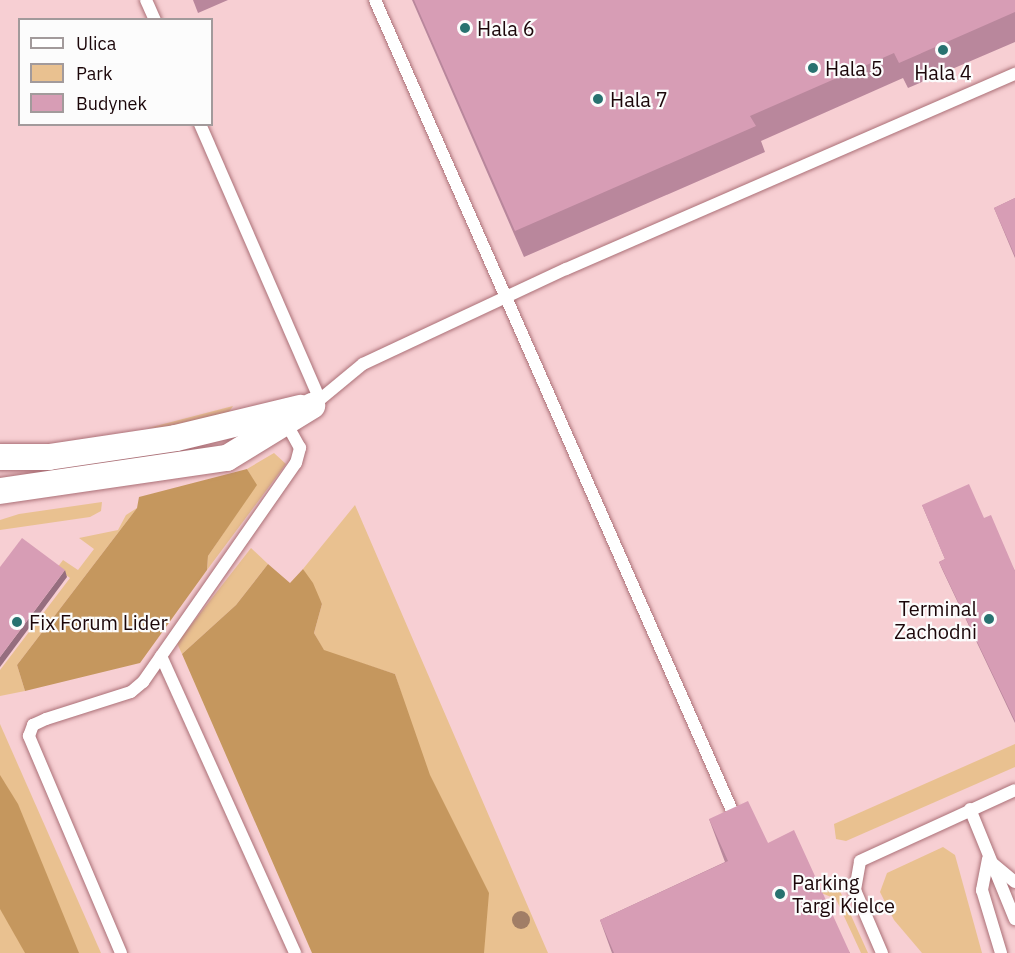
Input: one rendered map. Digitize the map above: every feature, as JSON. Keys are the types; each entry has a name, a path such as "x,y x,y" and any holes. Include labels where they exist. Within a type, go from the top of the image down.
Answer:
{"street":[{"path":"0,491 90,482 228,458 283,419 316,402"},
{"path":"0,457 49,457 283,419"}],"lane":[{"path":"146,0 153,18"},
{"path":"375,0 739,827"},
{"path":"201,126 316,402 363,364 507,301 566,269 1015,74"},
{"path":"121,953 29,736 33,725 46,719 131,692 161,656 296,463 300,448 283,419"},
{"path":"161,656 295,953"},
{"path":"882,953 858,901 856,867 870,854 1015,789"},
{"path":"970,809 988,859 1015,919"},
{"path":"988,859 1015,882"},
{"path":"988,859 982,890 1001,953"}],"green space":[{"path":"233,406 227,415 202,424 148,428"},
{"path":"274,453 286,464 207,570 208,556 256,485 247,469"},
{"path":"102,502 101,511 90,517 0,530 0,520 19,514"},
{"path":"355,505 548,953 484,953 395,674 324,651 314,633 322,604 303,569"},
{"path":"137,508 17,665 25,691 0,696 0,670 70,578 57,568 63,560 78,570 94,549 79,538 118,530 126,515"},
{"path":"251,548 268,564 236,605 182,654 177,643"},
{"path":"0,724 101,953 0,953"},
{"path":"1015,744 1015,767 846,841 836,839 834,824"},
{"path":"943,847 955,855 982,953 922,953 894,920 880,892 887,873"},
{"path":"831,888 839,889 868,953 861,953 836,899 819,892"}],"shaded area":[{"path":"247,469 257,485 208,556 207,570 140,663 25,691 17,665 137,508 139,497"},
{"path":"268,564 290,583 303,569 313,583 322,604 314,633 324,650 395,674 430,775 489,893 484,953 312,953 182,654 236,605"},
{"path":"0,775 18,804 79,953 25,953 0,909"}],"building":[{"name":"Hala 7","path":"414,0 1015,0 1015,12 899,63 894,53 750,116 756,126 515,231"},
{"path":"1015,198 1015,256 994,208"},
{"name":"Terminal Zachodni","path":"969,484 984,518 991,515 1015,571 1015,721 939,562 945,559 922,505"},
{"name":"Fix Forum Lider","path":"22,538 65,570 0,657 0,567"},
{"path":"748,801 768,843 794,830 850,953 614,953 600,920 728,861 709,819"}],"place":[{"name":"Hala 6","path":"465,28"},
{"name":"Hala 4","path":"943,50"},
{"name":"Hala 5","path":"813,68"},
{"name":"Hala 7","path":"598,99"},
{"name":"Terminal Zachodni","path":"989,619"},
{"name":"Fix Forum Lider","path":"17,622"},
{"name":"Parking Targi Kielce","path":"780,894"}]}
